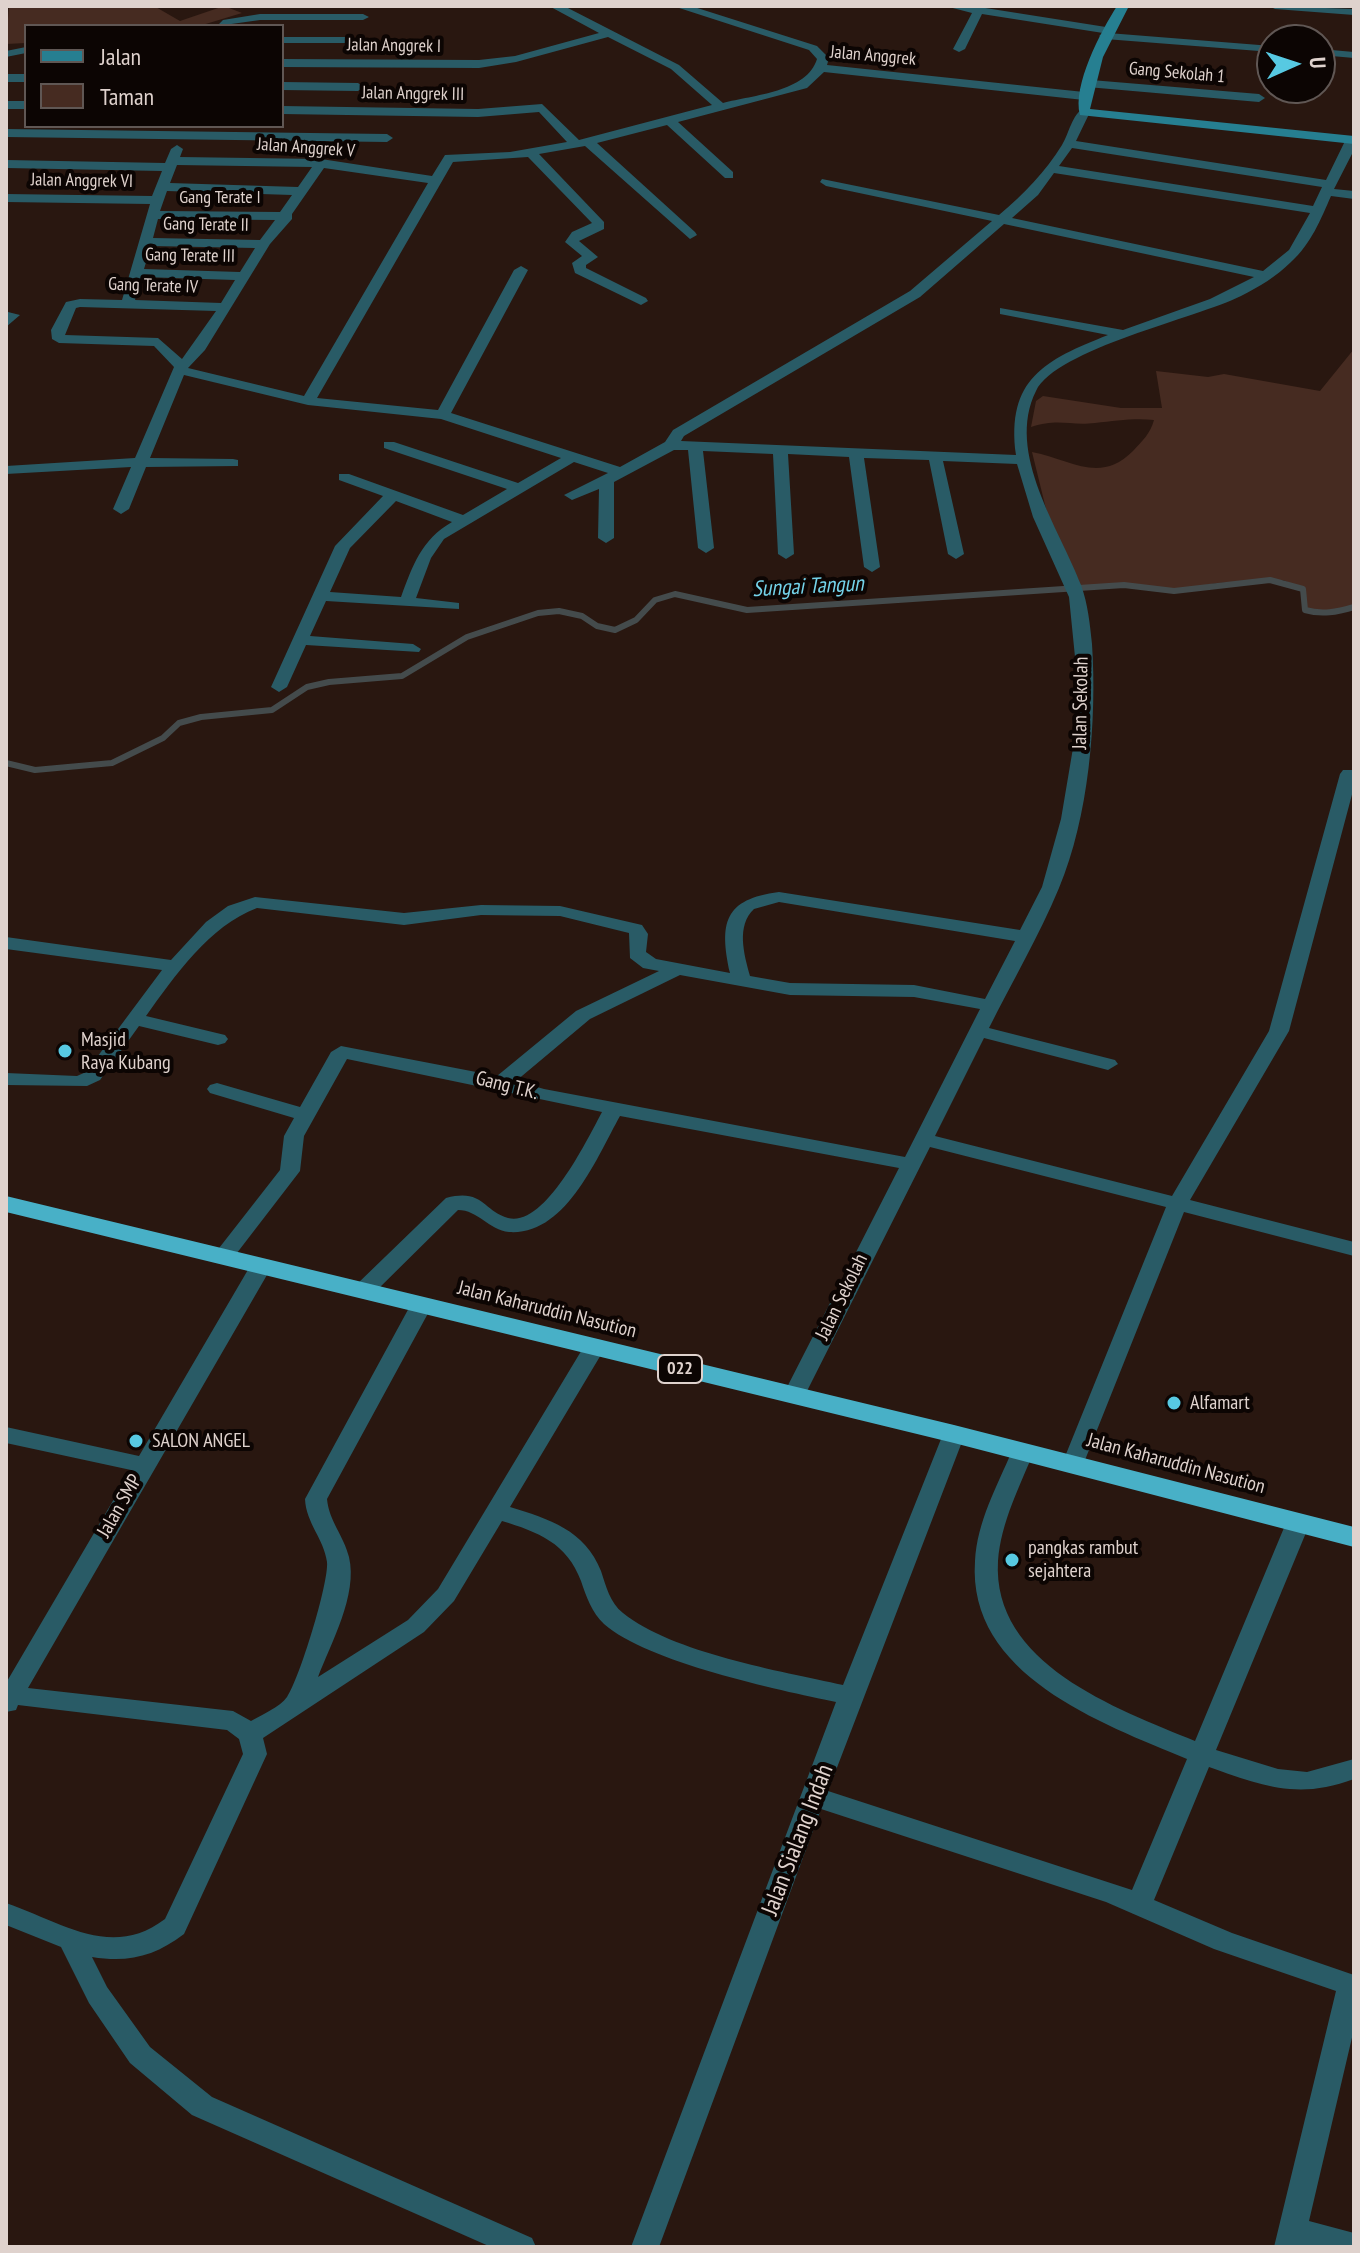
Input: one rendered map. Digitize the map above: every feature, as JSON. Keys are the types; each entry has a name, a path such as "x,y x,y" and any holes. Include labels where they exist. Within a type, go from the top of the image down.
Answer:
{"highway":[{"name":"Jalan Kaharuddin Nasution","path":"6,1204 1023,1451 1354,1537"}],"street":[{"path":"555,6 675,67 722,108"},
{"path":"679,6 813,48 823,58 821,68"},
{"path":"951,6 1105,33 1256,47"},
{"path":"572,495 671,445 678,433 915,294 1034,192 1069,144 1084,112 1105,33 1123,6"},
{"path":"1275,6 1354,12"},
{"path":"959,49 979,10"},
{"path":"225,24 257,11 363,17"},
{"name":"Jalan Anggrek I","path":"284,63 505,62 610,33"},
{"path":"284,40 352,40"},
{"name":"Jalan Anggrek","path":"435,180 453,156 492,158 582,143 803,85 814,78 821,68 1088,90"},
{"path":"284,86 358,87"},
{"name":"Gang Sekolah 1","path":"1088,90 1256,98"},
{"name":"Jalan Anggrek III","path":"284,110 491,113 542,108 582,143"},
{"name":"Jalan Sekolah","path":"794,1395 1051,887 1070,828 1084,702 1078,603 1047,531 1024,460 1018,430 1031,384 1046,371 1124,334 1235,294 1266,276 1288,259 1319,211 1328,188 1348,165 1353,140 1084,112"},
{"path":"670,121 729,175"},
{"path":"6,133 184,130 387,138"},
{"path":"128,303 135,273 148,242 152,215 184,130"},
{"path":"582,143 690,235"},
{"path":"1069,144 1354,195"},
{"path":"531,153 598,222 599,226 577,235 572,242 591,257 579,263 580,270 641,301"},
{"path":"121,509 181,368 226,307 264,244 287,216 321,163"},
{"name":"Jalan Anggrek V","path":"6,164 321,163 435,180"},
{"path":"1051,169 1319,211"},
{"path":"308,401 435,180"},
{"path":"826,182 1266,276"},
{"name":"Jalan Anggrek VI","path":"6,198 303,191"},
{"name":"Gang Terate I","path":"152,215 287,216"},
{"name":"Gang Terate II","path":"148,242 264,244"},
{"path":"443,415 521,270"},
{"name":"Gang Terate III","path":"135,273 244,276"},
{"name":"Gang Terate IV","path":"181,368 158,342 59,339 58,330 71,305 80,303 226,307"},
{"path":"1005,311 1124,334"},
{"path":"181,368 308,401 443,415 571,458 613,476"},
{"path":"389,445 518,488"},
{"path":"671,445 1024,460"},
{"path":"695,447 706,548"},
{"path":"780,449 786,554"},
{"path":"856,452 872,567"},
{"path":"935,456 956,554"},
{"path":"407,602 423,557 439,536 571,458"},
{"path":"6,470 139,462 233,463"},
{"path":"606,538 613,476"},
{"path":"344,477 465,521"},
{"path":"279,687 343,546 393,495"},
{"path":"320,596 453,606"},
{"path":"300,640 413,649"},
{"path":"1073,1464 1177,1205 1279,1031 1349,774"},
{"path":"741,980 734,939 736,920 742,906 757,898 779,897 1026,937"},
{"path":"6,1079 86,1080 197,942 235,906 255,902 404,919 481,910 580,914 635,929 639,934 637,954 642,961 676,970 831,992 914,991 992,1006"},
{"path":"6,943 177,966"},
{"path":"501,1083 583,1015 676,970"},
{"path":"136,1019 218,1039"},
{"path":"980,1031 1108,1064"},
{"name":"Gang T.K.","path":"223,1257 290,1171 294,1136 341,1052 614,1109 910,1164"},
{"path":"217,1089 306,1115"},
{"path":"363,1291 453,1203 467,1202 483,1208 495,1220 510,1225 526,1225 541,1217 567,1189 614,1109"},
{"path":"924,1139 1354,1249"},
{"name":"Jalan SMP","path":"12,1686 260,1268"},
{"path":"296,1705 333,1600 339,1569 336,1551 315,1512 316,1499 421,1306"},
{"path":"250,1734 416,1626 446,1595 594,1348"},
{"name":"Jalan Sialang Indah","path":"645,2247 954,1434"},
{"path":"6,1435 143,1465"},
{"path":"1023,1451 992,1525 986,1567 989,1597 1004,1636 1023,1659 1087,1704 1201,1754 1266,1775 1308,1782 1354,1769"},
{"path":"496,1511 543,1526 570,1540 586,1563 592,1584 612,1618 637,1636 797,1685 852,1696"},
{"path":"1139,1904 1298,1523"},
{"path":"6,1914 111,1952 138,1951 161,1941 175,1926 255,1754 250,1734 233,1721 12,1686"},
{"path":"814,1797 1036,1867 1139,1904 1223,1941 1353,1986 1289,2238 1354,2246"},
{"path":"69,1937 98,1995 140,2055 202,2106 522,2247"}],"green space":[{"path":"9,6 154,6 180,21 224,6 242,13 206,24 24,24 24,43 6,44"},
{"path":"1354,349 1354,607 1324,613 1305,610 1303,589 1283,580 1217,583 1174,591 1124,585 1081,588 1049,521 1032,452 1085,467 1109,466 1133,451 1154,420 1057,423 1031,427 1036,401 1043,396 1121,408 1162,408 1156,371 1208,377 1224,374 1320,391"}],"waterway":[{"name":"Sungai Tangun","path":"6,763 35,770 112,763 163,738 179,723 201,717 272,710 307,687 329,682 402,676 467,637 538,613 559,611 582,616 597,626 615,630 636,620 655,600 675,594 747,610 1124,585 1174,591 1270,580 1303,589 1305,610 1330,612 1354,607"}],"place":[{"name":"Masjid Raya Kubang","path":"65,1051"},
{"name":"Alfamart","path":"1174,1403"},
{"name":"SALON ANGEL","path":"136,1441"},
{"name":"pangkas rambut sejahtera","path":"1012,1560"}]}
